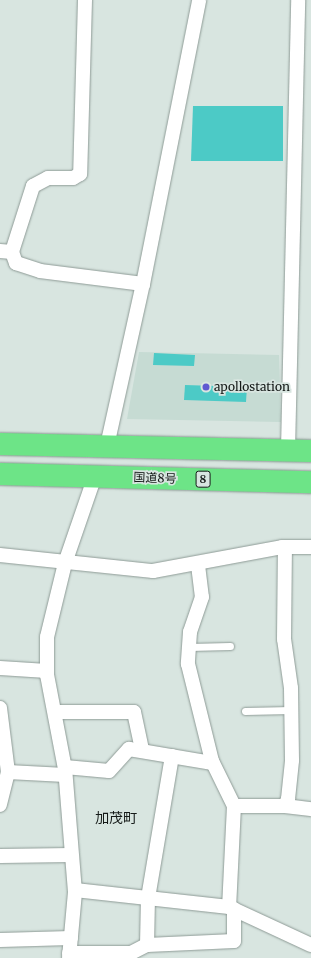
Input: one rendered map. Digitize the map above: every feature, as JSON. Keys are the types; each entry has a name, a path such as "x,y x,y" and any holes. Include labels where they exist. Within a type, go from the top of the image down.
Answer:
{"highway":[{"path":"0,444 311,451"},
{"name":"国道8号","path":"0,474 311,482"}],"street":[{"path":"85,0 80,174 73,178 48,178 33,186 6,251 16,263 40,271 144,284"},
{"path":"107,446 144,284 198,0"},
{"path":"288,450 298,0"},
{"path":"95,476 65,563 47,637 47,671 56,712 65,771 75,890 69,956 131,956 148,946 234,941 231,908 234,806 213,762 188,664 189,647 202,597 198,565"},
{"path":"0,555 65,563 145,570 198,565 285,547 311,547"},
{"path":"285,547 284,639 291,710 292,760 285,806"},
{"path":"0,668 47,671"},
{"path":"0,708 8,772 0,805"},
{"path":"56,712 134,712 142,750"},
{"path":"8,772 109,771 122,754 129,749 213,762"},
{"path":"148,946 148,898 172,756"},
{"path":"234,806 285,806 311,809"},
{"path":"0,856 71,855"},
{"path":"75,890 231,908 311,945"},
{"path":"0,940 71,938"}],"lane":[{"path":"189,647 230,646"},
{"path":"245,711 291,710"}],"shaded area":[{"name":"apollostation","path":"139,352 279,355 281,422 127,419"}],"building":[{"path":"193,106 283,106 283,161 191,161"},
{"path":"154,353 195,355 194,366 153,365"},
{"path":"185,385 247,387 246,402 184,400"}],"place":[{"name":"apollostation","path":"206,387"}],"district":[{"name":"加茂町","path":"116,818"}]}
